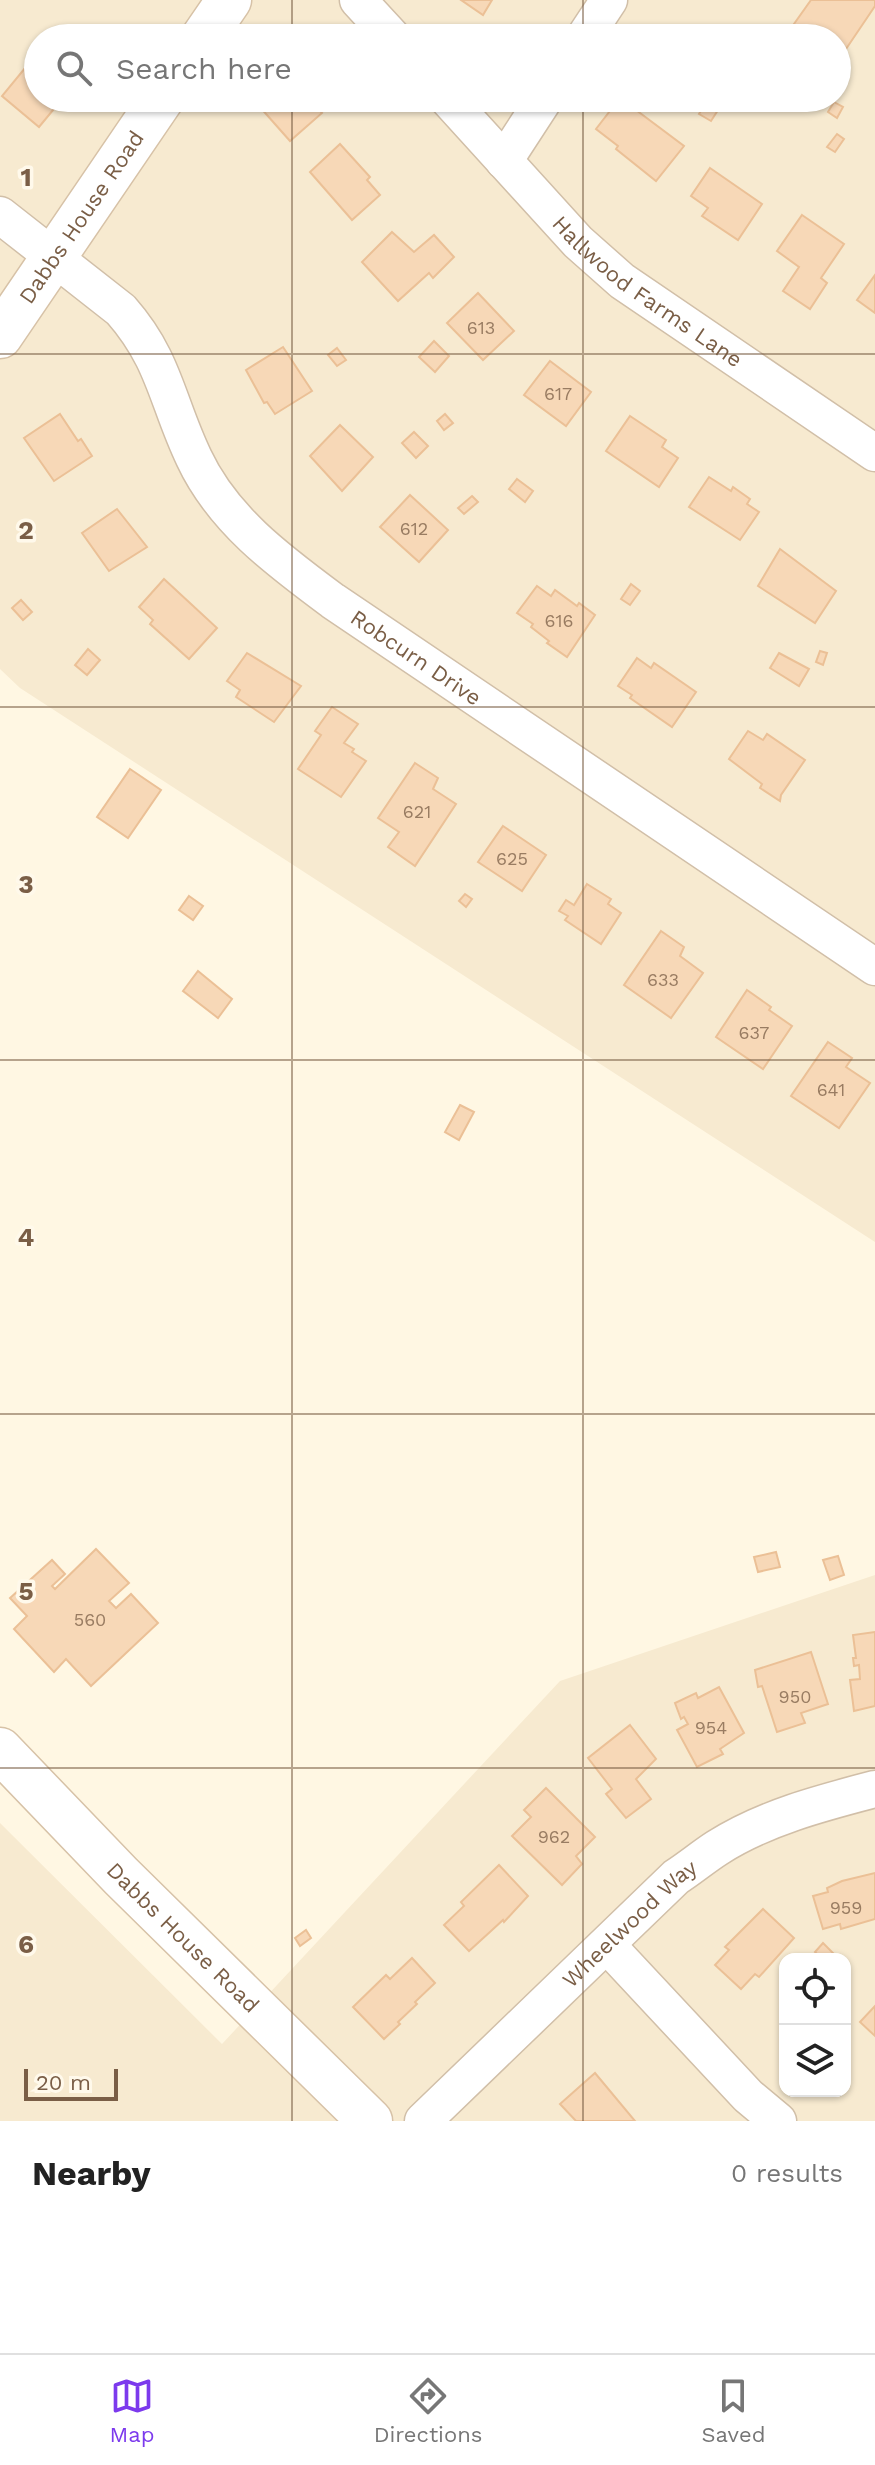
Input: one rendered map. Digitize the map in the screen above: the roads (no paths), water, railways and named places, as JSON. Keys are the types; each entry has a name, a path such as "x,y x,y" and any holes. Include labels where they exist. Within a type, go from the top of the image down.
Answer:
{"street":[{"path":"213,24 229,0"},
{"path":"358,0 380,24"},
{"path":"593,24 609,0"},
{"name":"Dabbs House Road","path":"0,336 152,112"},
{"name":"Hallwood Farms Lane","path":"460,112 578,242 622,281 875,453"},
{"path":"504,161 536,112"},
{"name":"Robcurn Drive","path":"0,215 121,310 138,329 153,353 194,458 237,523 333,601 875,967"},
{"name":"Dabbs House Road","path":"0,1750 121,1876 370,2121"},
{"name":"Wheelwood Way","path":"423,2121 676,1877 718,1847 774,1820 875,1789"},
{"path":"607,1945 748,2096 778,2121"}]}
